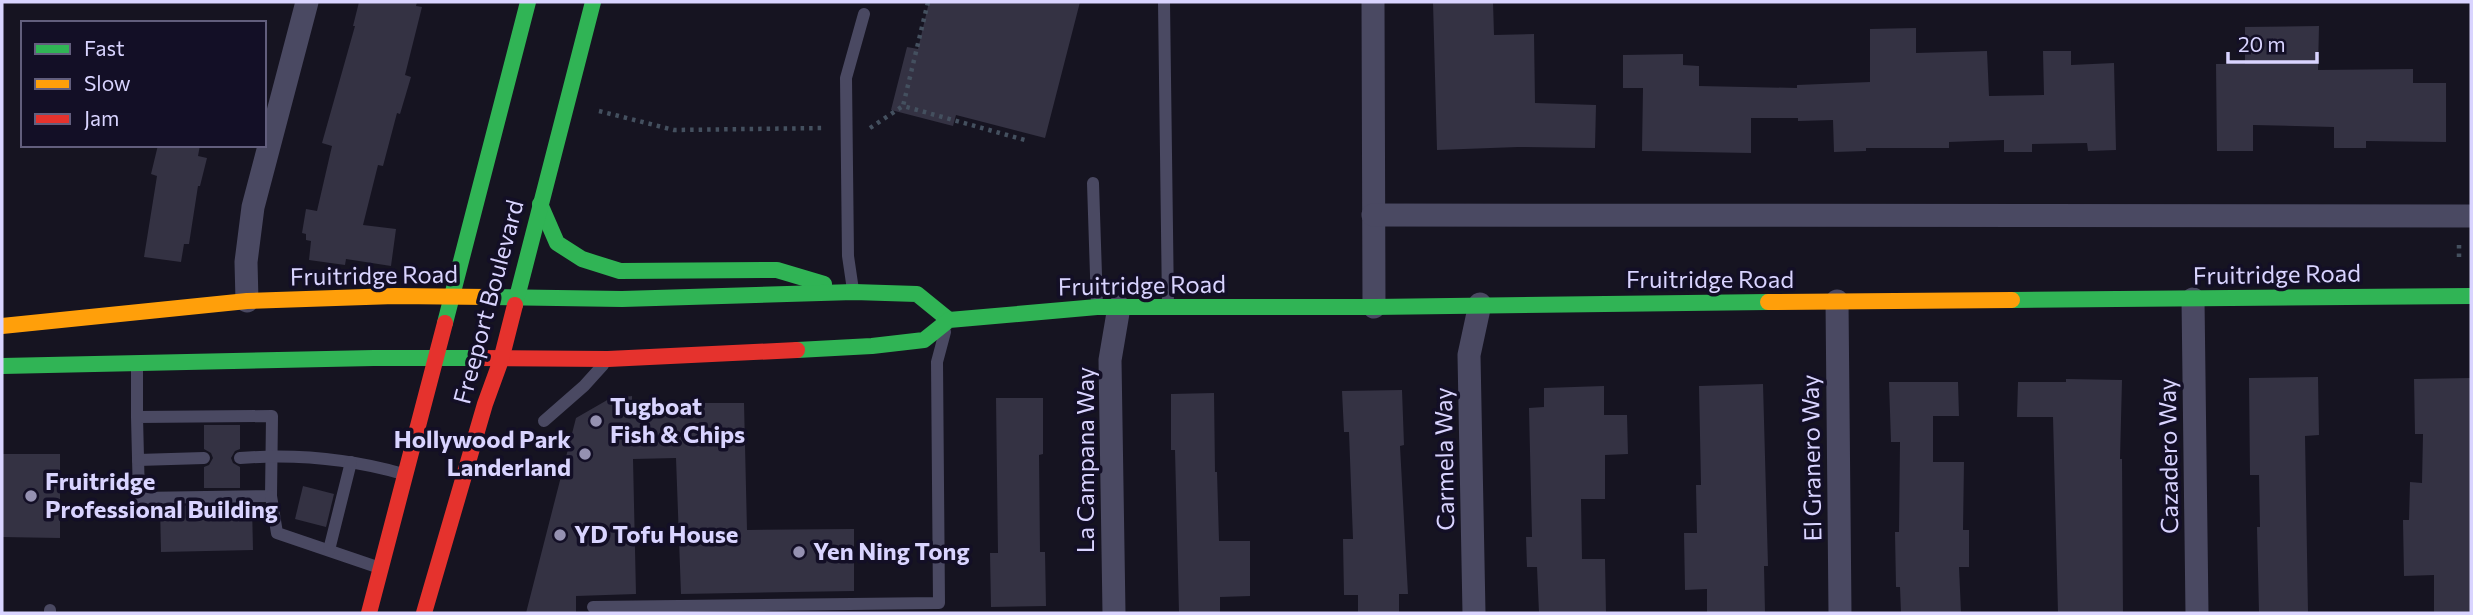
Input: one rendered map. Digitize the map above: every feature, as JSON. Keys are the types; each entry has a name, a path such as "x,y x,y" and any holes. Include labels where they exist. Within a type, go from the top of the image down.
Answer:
{"main road":[{"name":"Freeport Boulevard","path":"369,613 528,2"},
{"name":"Freeport Boulevard","path":"424,613 485,404 501,360 593,2"},
{"path":"540,204 557,243 582,259 620,271 777,270 854,292"},
{"name":"Fruitridge Road","path":"2,326 247,301 451,296 621,299 854,292 917,294 949,320 1108,307 1168,306 1374,307 2471,296"},
{"path":"2,369 137,362 374,358 798,359 872,353 924,340 949,320"}],"street":[{"path":"247,301 246,262 253,207 307,2"},
{"path":"1373,2 1374,307"},
{"path":"1373,215 2471,216"},
{"name":"Cazadero Way","path":"2193,299 2197,613"},
{"name":"El Granero Way","path":"1837,301 1840,613"},
{"name":"Carmela Way","path":"1474,613 1469,355 1480,304"},
{"name":"La Campana Way","path":"1108,307 1114,613"}],"lane":[{"path":"1164,2 1168,306"},
{"path":"854,292 848,256 846,78 864,14"},
{"path":"1093,183 1108,307"},
{"path":"593,607 939,603 937,362 949,320"},
{"path":"544,421 584,386 608,359"},
{"path":"137,362 138,498 271,496"},
{"path":"137,417 272,416 271,496 277,533 381,568"},
{"path":"240,458 271,456 371,464 405,474"},
{"path":"138,460 204,458"},
{"path":"329,550 351,463"}],"path":[{"path":"591,109 674,130 870,128 903,106 928,2"},
{"path":"903,106 1025,139"},
{"path":"870,128 870,138"}],"building":[{"path":"359,2 417,2 416,6 422,7 405,75 411,77 400,114 397,113 383,166 378,165 363,225 396,229 391,266 346,259 345,265 309,260 311,241 306,240 306,234 302,233 306,209 317,211 332,146 322,143 355,26"},
{"path":"929,2 1080,2 1045,138 956,115 953,126 891,110 907,47 918,49"},
{"path":"1433,2 1493,2 1494,35 1534,34 1535,103 1596,105 1595,148 1437,150"},
{"path":"2319,26 2318,70 2413,69 2413,83 2446,83 2446,142 2366,141 2366,148 2334,148 2334,127 2253,125 2253,151 2217,151 2216,64 2245,64 2245,27"},
{"path":"1916,28 1916,53 1987,51 1989,96 2044,95 2043,51 2071,51 2071,65 2114,63 2116,150 2088,151 2087,143 2032,144 2032,152 2004,152 2004,140 1949,142 1949,148 1866,148 1866,151 1834,152 1833,120 1751,118 1751,153 1642,151 1643,88 1623,88 1623,55 1683,54 1683,65 1699,66 1699,86 1797,88 1797,85 1870,82 1870,29"},
{"path":"158,147 200,147 198,156 207,158 198,186 189,244 184,244 181,262 144,257 157,176 151,174"},
{"path":"2318,377 2319,435 2305,436 2308,613 2259,613 2259,475 2250,475 2249,378"},
{"path":"2471,378 2471,613 2434,613 2434,575 2404,576 2403,520 2409,520 2410,482 2422,483 2423,434 2415,434 2414,379"},
{"path":"2066,379 2122,380 2120,459 2123,613 2058,613 2053,417 2017,417 2018,382 2066,382"},
{"path":"1889,382 1958,382 1959,416 1933,416 1933,462 1964,462 1963,530 1969,530 1969,567 1959,567 1961,613 1901,613 1900,587 1896,587 1895,532 1899,532 1900,442 1891,442"},
{"path":"1763,384 1768,566 1764,566 1765,613 1707,613 1707,589 1685,590 1684,533 1697,533 1696,485 1701,485 1699,386"},
{"path":"1604,386 1604,415 1627,415 1628,454 1605,455 1605,499 1581,499 1582,559 1605,559 1606,613 1539,613 1537,567 1527,567 1526,537 1532,537 1529,408 1544,407 1544,388"},
{"path":"1402,390 1404,445 1400,446 1408,594 1399,594 1399,613 1358,613 1358,595 1344,595 1343,539 1353,539 1349,432 1344,432 1342,391"},
{"path":"1214,393 1219,541 1250,541 1250,596 1220,597 1220,613 1179,613 1171,394"},
{"path":"632,396 632,403 744,403 747,530 854,529 854,591 681,594 676,458 633,459 636,594 576,596 576,613 526,613 576,418 609,399"},
{"path":"996,398 1043,398 1043,454 1039,455 1040,552 1045,552 1046,606 991,607 990,553 998,553"},
{"path":"204,425 240,425 240,449 235,451 231,458 233,463 240,467 240,488 204,488 204,467 209,465 213,458 211,453 204,449"},
{"name":"Fruitridge Professional Building","path":"2,454 60,454 60,538 2,537"},
{"path":"303,486 334,494 326,527 295,519"},
{"path":"252,505 253,550 161,552 160,506"}],"traffic: fast":[{"path":"445,323 528,2"},
{"path":"515,305 593,2"},
{"path":"540,204 557,243 582,259 620,271 777,270 824,284"},
{"path":"488,297 622,299 854,292 917,294 949,320"},
{"path":"2012,300 2471,296"},
{"path":"797,350 924,340 949,320 1097,307 1768,302"},
{"path":"2,366 479,358"}],"traffic: slow":[{"path":"2,326 247,301 395,296 488,297"},
{"path":"1768,302 2012,300"}],"traffic: jam":[{"path":"424,613 485,404 501,360 515,305"},
{"path":"369,613 445,323"},
{"path":"479,358 608,359 797,350"}],"place":[{"name":"Tugboat Fish & Chips","path":"596,421"},
{"name":"Hollywood Park Landerland","path":"585,454"},
{"name":"Fruitridge Professional Building","path":"31,496"},
{"name":"YD Tofu House","path":"560,535"},
{"name":"Yen Ning Tong","path":"799,552"}]}
